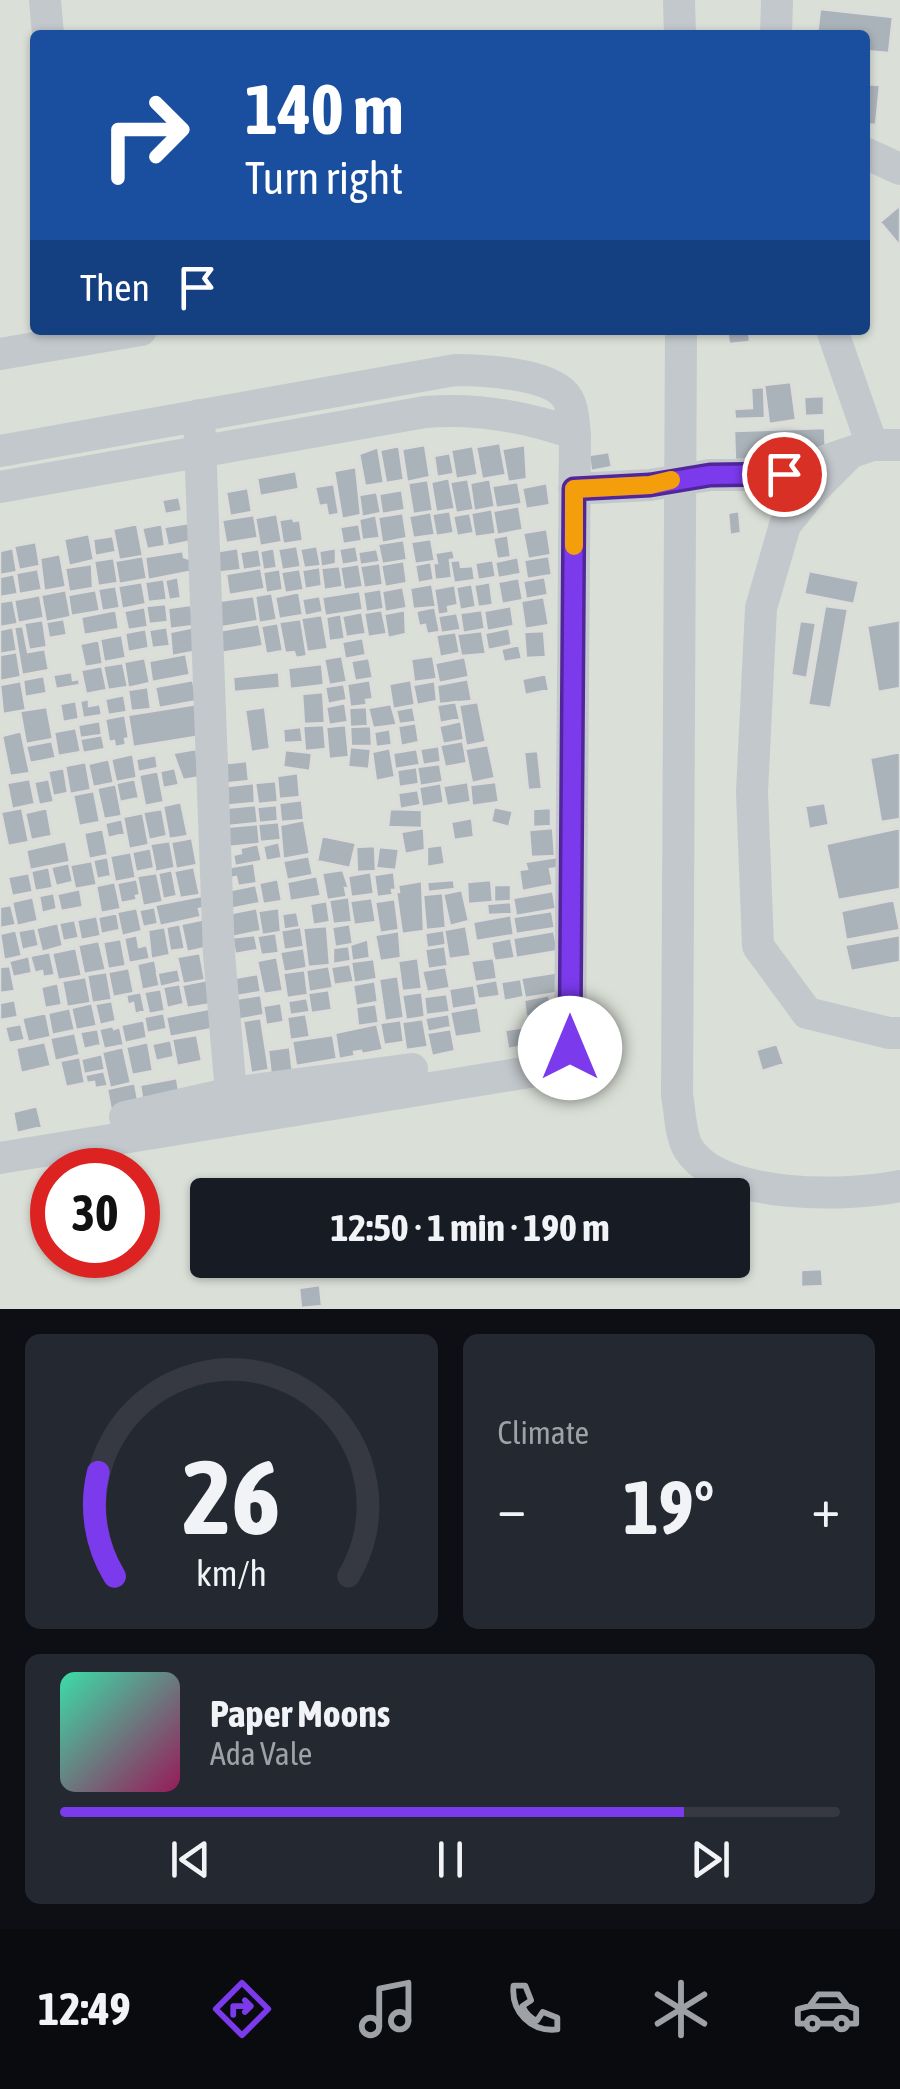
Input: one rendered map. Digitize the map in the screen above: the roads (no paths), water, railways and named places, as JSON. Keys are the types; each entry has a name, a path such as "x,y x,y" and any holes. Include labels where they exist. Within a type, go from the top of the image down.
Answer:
{"street":[{"path":"45,0 48,30"},
{"path":"680,0 680,30"},
{"path":"776,30 777,0"},
{"path":"870,155 900,169"},
{"path":"0,354 80,335"},
{"path":"680,335 677,1095 687,1146 706,1167 744,1183 823,1192 872,1192 900,1186"},
{"path":"834,335 874,448"},
{"path":"0,451 455,370 505,372 554,386 571,404 575,434 570,1048 554,1068 0,1158"},
{"path":"0,486 454,410 537,423 575,434"},
{"path":"198,415 219,954 231,1093"},
{"path":"574,489 650,485 710,475 784,474 874,448"},
{"path":"874,448 813,490 785,526 769,570 761,608 752,792 758,946 807,1013 889,1034 900,1033"},
{"path":"0,1146 231,1093 570,1048"}]}
